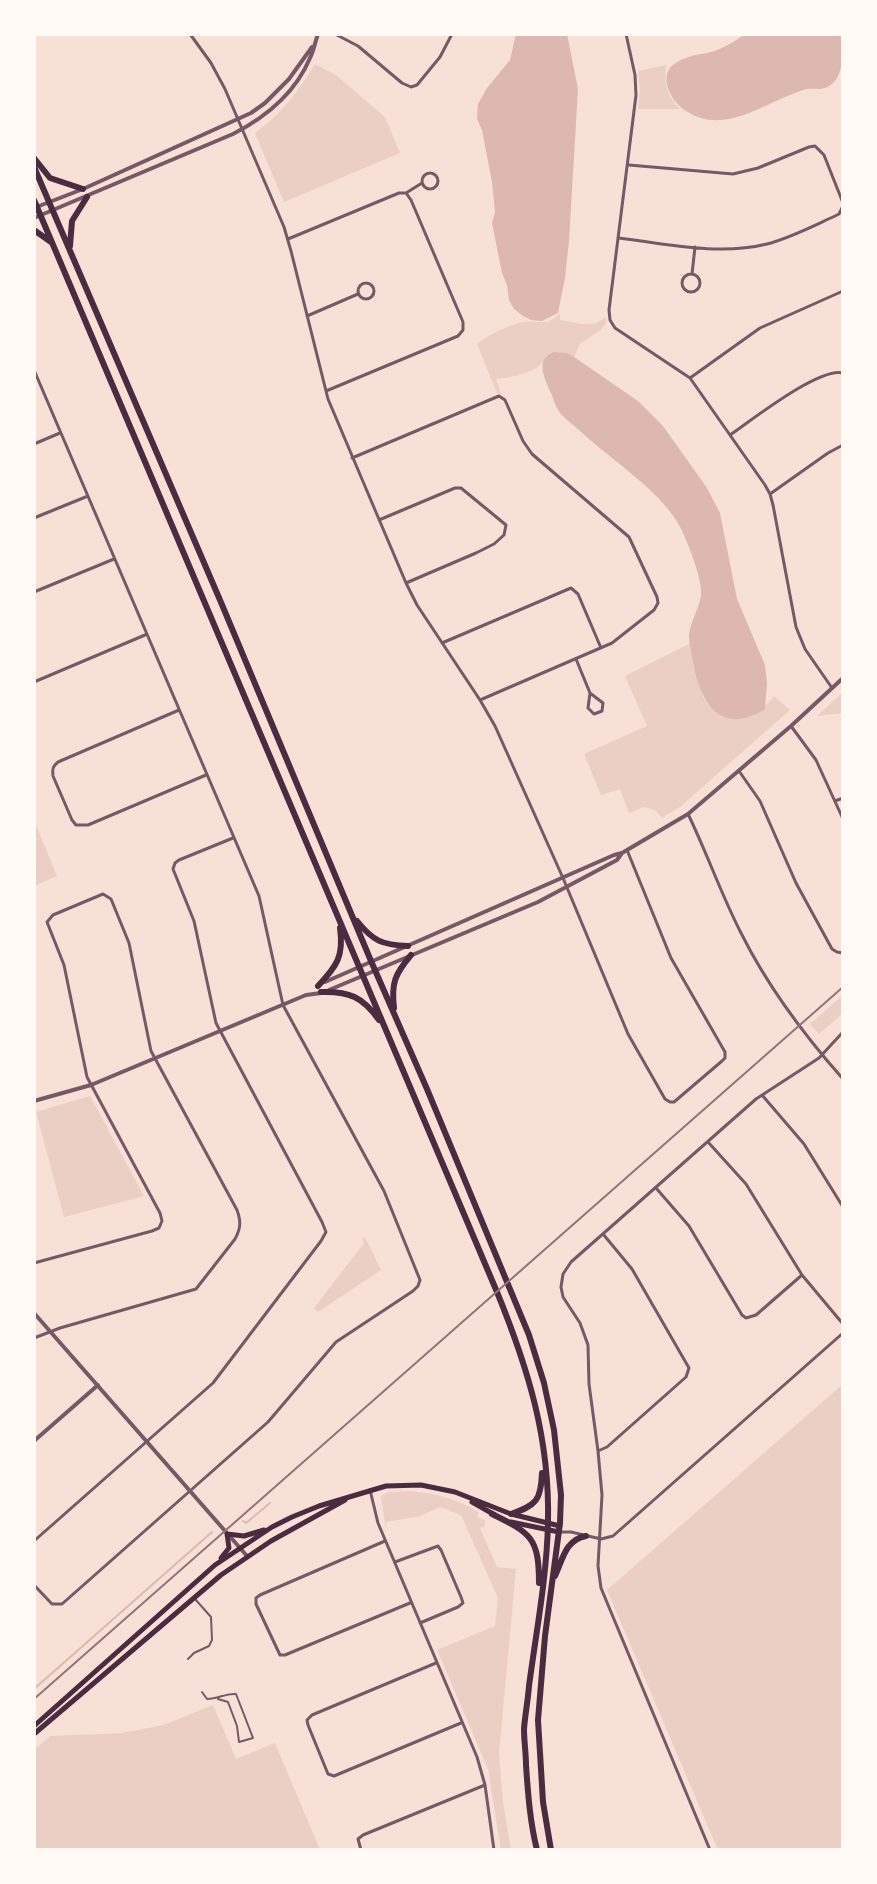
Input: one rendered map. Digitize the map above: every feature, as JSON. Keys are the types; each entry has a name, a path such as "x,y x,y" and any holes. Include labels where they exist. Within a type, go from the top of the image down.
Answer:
{"highway":[{"path":"34,158 50,178 83,189"},
{"path":"34,167 529,1335 544,1383 560,1478 560,1529 538,1720 542,1789 551,1850"},
{"path":"70,250 72,221 87,197"},
{"path":"35,205 37,216 53,244 364,976 516,1337 532,1385 542,1433 548,1527 524,1730 528,1795 537,1850"},
{"path":"34,230 53,244"},
{"path":"351,914 366,933 379,942 408,946"},
{"path":"338,916 342,940 340,958 319,989 355,996 370,1007 386,1030"},
{"path":"394,1015 392,992 395,978 411,955"},
{"path":"511,1514 530,1507 536,1501 541,1490 544,1454"},
{"path":"492,1514 517,1526 533,1542 539,1559 539,1608"},
{"path":"553,1579 568,1545 586,1536"}],"main road":[{"path":"215,1565 229,1548 227,1534 244,1536 319,1506 386,1486 431,1486 548,1527"},
{"path":"458,1493 492,1514 512,1522 560,1529"},
{"path":"34,1734 194,1597 247,1556 356,1495"},
{"path":"34,1726 215,1565 272,1527"}],"street":[{"path":"190,34 225,89 288,239 326,392 406,583 495,726 628,1034 665,1099 677,1102 725,1058 725,1052 671,958 624,851"},
{"path":"35,205 49,203 83,189 238,120 265,103 289,79 318,34"},
{"path":"335,34 358,46 411,87 417,85 440,57 452,34"},
{"path":"626,34 636,86 609,315 612,324 690,378 770,494 800,640 832,688"},
{"path":"37,216 242,129 287,96 305,70 313,45"},
{"path":"619,238 734,249 768,244 839,214 843,205 824,155 815,146 733,174 628,165"},
{"path":"434,173 437,177 438,183 433,189 425,188 422,183 426,174 434,173"},
{"path":"288,239 399,193 406,193 422,183"},
{"path":"326,392 458,336 463,330 463,322 406,193"},
{"path":"692,274 695,247"},
{"path":"692,274 700,285 691,292 683,289 682,283 684,277 692,274"},
{"path":"368,282 373,288 373,295 368,299 358,294 358,286 362,283 368,282"},
{"path":"690,378 760,328 843,291"},
{"path":"307,316 358,294"},
{"path":"34,370 262,906 283,1005 384,1191 420,1280 413,1291 336,1342 268,1422 62,1604 52,1604 34,1585"},
{"path":"730,435 800,387 833,372 843,373"},
{"path":"352,458 493,397 502,397 532,454 629,537 657,597 654,610 612,643 480,700"},
{"path":"34,444 61,433"},
{"path":"770,494 843,445"},
{"path":"379,520 461,488 506,525 504,535 486,548 406,583"},
{"path":"34,518 88,496"},
{"path":"34,592 114,559"},
{"path":"442,643 571,588 578,594 601,648"},
{"path":"34,682 146,634"},
{"path":"576,659 590,693 603,703 602,711 590,712 590,693"},
{"path":"34,1101 91,1085 283,1005 359,966 624,851 688,814 843,678"},
{"path":"179,710 54,765 53,776 72,820 76,825 88,825 206,775"},
{"path":"791,726 816,760 843,819"},
{"path":"739,771 760,801 796,883 832,949 843,953"},
{"path":"835,801 843,798"},
{"path":"688,814 742,934 771,984 843,1079"},
{"path":"34,1541 221,1374 326,1232 219,1031 194,921 173,869 179,860 233,838"},
{"path":"319,989 364,976 538,902 617,860 624,851"},
{"path":"34,1263 152,1231 159,1228 162,1221 87,1077 64,965 47,922 53,915 98,895 107,896 129,943 151,1051 237,1210 240,1230 196,1289 34,1338"},
{"path":"472,917 476,927"},
{"path":"710,1850 601,1588 598,1566 602,1495 590,1398 588,1345 580,1323 563,1297 563,1274 571,1262 762,1095 822,1055 843,1032"},
{"path":"762,1095 804,1144 843,1207"},
{"path":"708,1142 746,1184 802,1275 843,1324"},
{"path":"656,1188 689,1226 746,1318 756,1315 802,1275"},
{"path":"598,1451 607,1447 686,1377 689,1368 632,1269 603,1234"},
{"path":"34,1313 247,1556"},
{"path":"560,1529 601,1539 613,1536 843,1333"},
{"path":"34,1441 98,1385"},
{"path":"370,1490 385,1541 477,1757 485,1785 494,1850"},
{"path":"385,1541 260,1595 256,1598 256,1604 280,1655 285,1655 411,1602"},
{"path":"395,1562 438,1546 461,1597 463,1603 458,1607 420,1623"},
{"path":"436,1663 309,1716 308,1725 328,1774 338,1775 462,1723"},
{"path":"361,1850 358,1839 363,1835 485,1785"}],"lane":[{"path":"188,1659 209,1646 212,1640 211,1617 194,1597"},
{"path":"202,1692 207,1699 228,1702 239,1742 253,1738 236,1694 229,1693 218,1699"}],"shaded area":[{"path":"516,34 567,34 578,89 565,278 558,313 542,321 523,316 509,300 492,223 495,212 492,182 477,119 478,104 510,60"},
{"path":"745,34 843,34 843,57 836,79 825,88 803,90 752,112 726,119 699,117 681,107 668,86 670,68 685,58 722,48"},
{"path":"315,64 336,75 385,117 400,153 284,202 255,133 288,102"},
{"path":"666,65 667,89 680,109 638,109 638,71"},
{"path":"560,313 560,320 577,323 589,324 604,318 607,321 602,329 580,344 574,357 559,352 549,354 532,370 496,379 501,394 497,393 477,344 512,325 547,321"},
{"path":"554,352 574,357 638,401 663,426 707,488 720,513 737,599 765,665 765,709 734,719 722,716 705,699 689,642 701,591 687,542 665,505 558,410 543,370 544,359"},
{"path":"691,643 694,668 703,697 709,705 731,719 760,710 774,696 790,710 681,806 662,818 655,810 644,807 629,813 620,789 601,795 584,754 647,726 625,676"},
{"path":"843,692 843,713 817,716"},
{"path":"34,820 57,876 34,886"},
{"path":"843,995 843,1013 819,1034 810,1024"},
{"path":"90,1096 144,1196 64,1217 36,1112"},
{"path":"362,1238 366,1239 381,1270 318,1312 314,1308 364,1243"},
{"path":"843,1384 843,1850 718,1850 607,1590"},
{"path":"409,1491 446,1497 479,1512 477,1517 486,1521 480,1528 497,1567 516,1569 499,1753 511,1850 501,1850 488,1769 437,1650 495,1626 498,1598 461,1515 440,1507 420,1516 386,1522 386,1530 381,1496 388,1492"},
{"path":"213,1705 236,1759 275,1743 320,1850 34,1850 34,1750 50,1736 122,1733 164,1725"}],"waterway":[{"path":"243,1521 246,1523 270,1503"},
{"path":"34,1689 212,1532"}],"railway":[{"path":"34,1699 843,987"}]}
